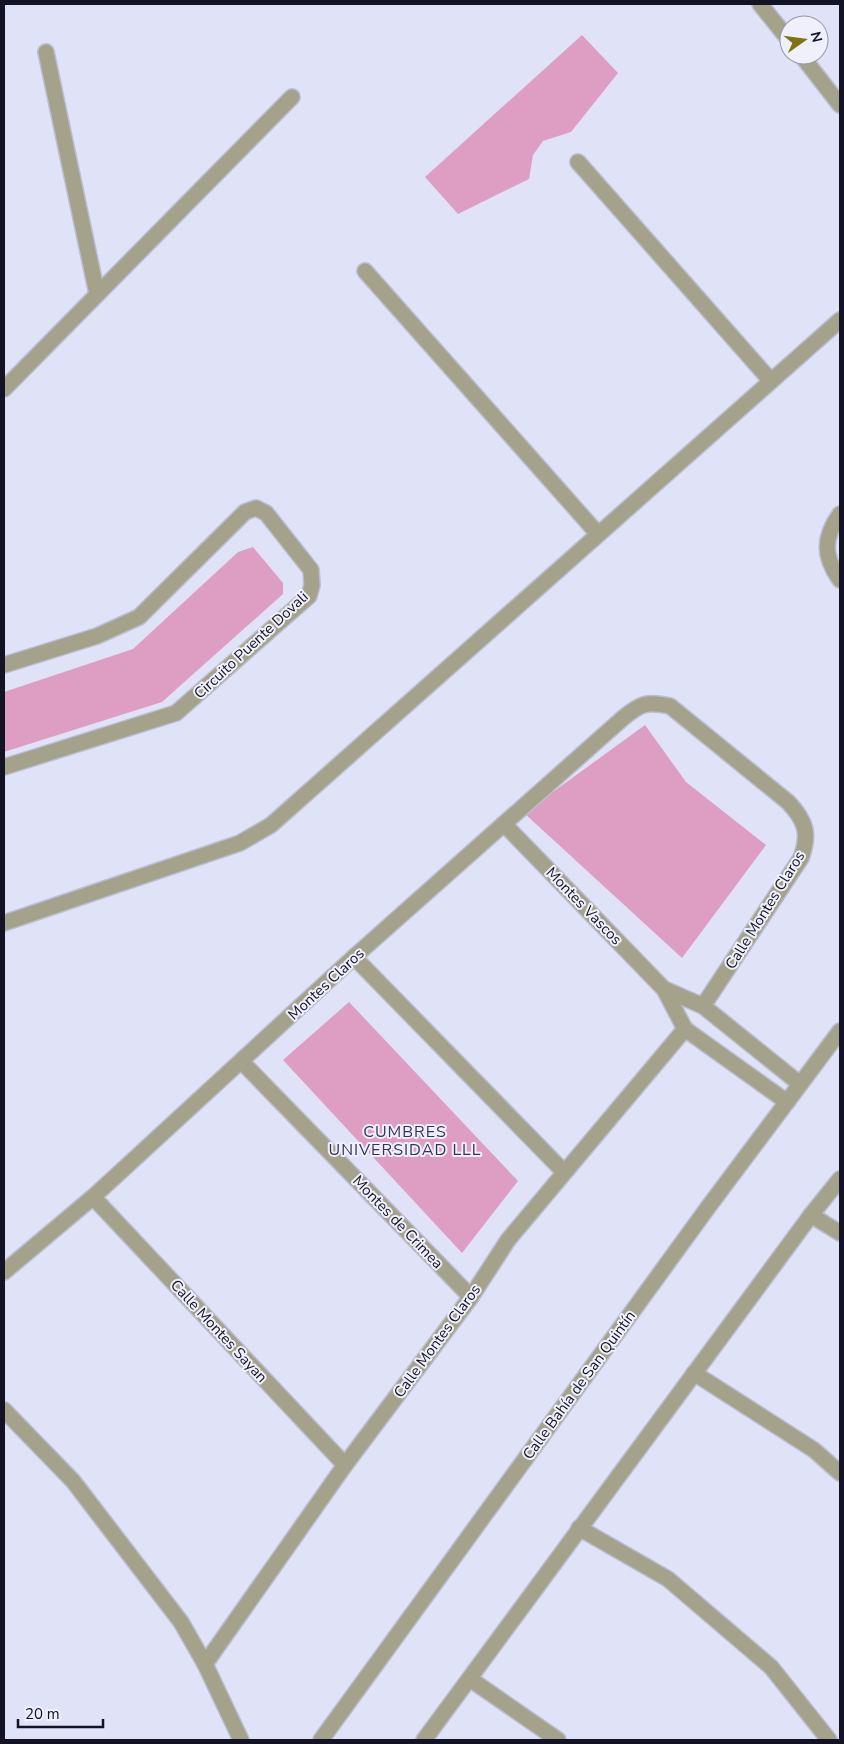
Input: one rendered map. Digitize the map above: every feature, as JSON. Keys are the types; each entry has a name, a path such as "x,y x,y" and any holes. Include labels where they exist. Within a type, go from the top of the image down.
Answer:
{"street":[{"path":"760,4 779,28"},
{"path":"46,52 97,294"},
{"path":"809,65 840,105"},
{"path":"4,389 292,97"},
{"path":"578,162 771,381"},
{"path":"365,271 598,534"},
{"path":"4,923 240,843 271,825 840,320"},
{"name":"Circuito Puente Dovali","path":"4,665 97,636 139,617 245,512 256,508 266,512 311,570 312,585 309,596 176,713 4,767"},
{"path":"840,514 831,527 827,542 832,569 840,580"},
{"name":"Montes Claros","path":"4,1272 93,1197 354,957 636,707 653,702"},
{"name":"Calle Montes Claros","path":"653,702 670,706 788,802 799,814 805,828 806,844 801,858 703,1006"},
{"name":"Montes Vascos","path":"504,824 664,989 685,1029 787,1102"},
{"path":"354,957 564,1172"},
{"name":"Montes Vascos","path":"664,989 703,1006 800,1084"},
{"name":"Calle Montes Claros","path":"205,1664 345,1465 471,1297 508,1240 564,1172 612,1119 685,1029"},
{"name":"Calle Bahía de San Quintín","path":"321,1740 800,1084 840,1032"},
{"name":"Montes de Crimea","path":"242,1062 471,1297"},
{"path":"424,1740 811,1215 840,1179"},
{"name":"Calle Montes Sayan","path":"93,1197 345,1465"},
{"path":"811,1215 840,1233"},
{"path":"694,1373 814,1450 840,1473"},
{"path":"4,1410 73,1481 181,1622 205,1664 241,1740"},
{"path":"579,1528 668,1579 771,1667 829,1740"},
{"path":"470,1679 558,1740"}],"shaded area":[{"path":"582,35 618,73 571,132 543,141 533,155 529,179 458,214 425,177"},
{"path":"253,547 283,583 283,594 162,702 4,752 4,692 133,649 238,552"},
{"path":"645,725 686,782 766,845 682,958 524,813"},
{"path":"349,1002 518,1181 462,1253 283,1060"}],"district":[{"name":"CUMBRES UNIVERSIDAD LLL","path":"405,1141"}]}
